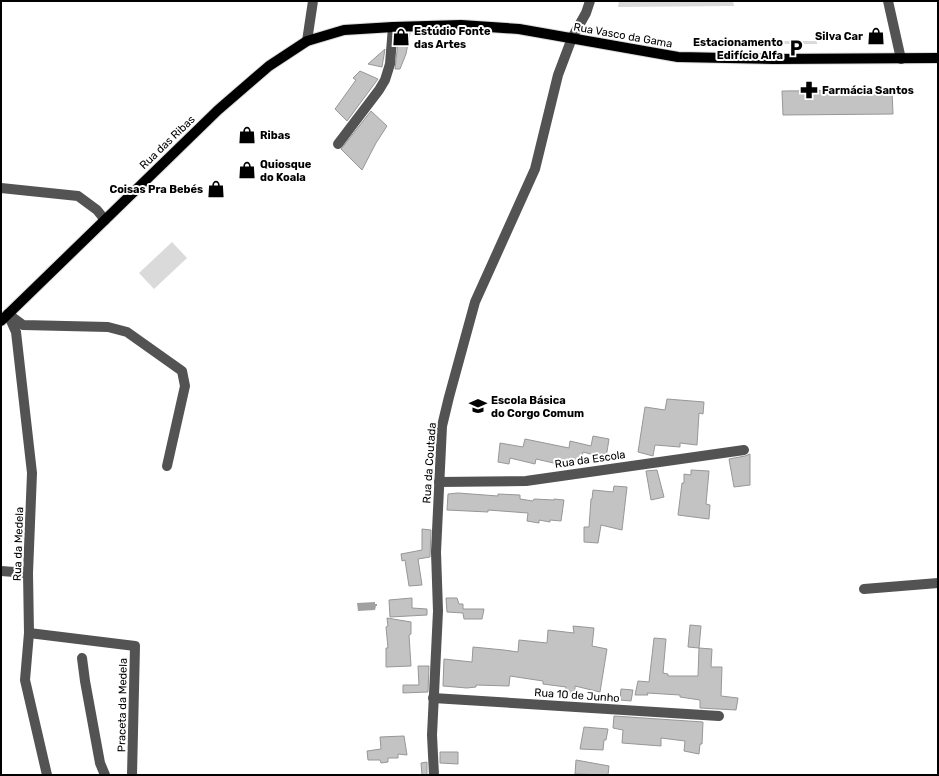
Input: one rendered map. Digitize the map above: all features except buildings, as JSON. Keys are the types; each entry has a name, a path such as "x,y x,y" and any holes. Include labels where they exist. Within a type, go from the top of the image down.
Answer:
{"main road":[{"name":"Rua Vasco da Gama","path":"307,41 344,30 461,25 519,29 678,57 938,58"},
{"name":"Rua das Ribas","path":"5,318 218,110 269,66 307,41"}],"street":[{"path":"307,41 313,1"},
{"name":"Rua da Coutada","path":"434,775 432,735 438,610 436,552 442,426 475,302 535,169 558,75 572,38 586,13 590,1"},
{"path":"888,1 901,59"},
{"path":"338,144 385,80 390,64 393,27"},
{"path":"1,188 78,196 96,210 105,220"},
{"path":"5,318 23,325 108,327 127,332 182,371 185,386 167,466"},
{"name":"Rua da Medela","path":"5,318 16,332 32,473 28,573 29,633 26,680 47,775"},
{"name":"Rua da Escola","path":"439,482 526,481 744,450"},
{"path":"1,570 28,573"},
{"path":"864,589 938,583"},
{"name":"Praceta da Medela","path":"29,633 135,646 132,775"},
{"name":"Praceta da Medela","path":"82,658 84,681 100,763 105,775"},
{"name":"Rua 10 de Junho","path":"433,698 719,716"}],"shaded area":[{"path":"619,1 733,1 734,6 618,7"},
{"path":"778,41 817,41 817,44 778,44"},
{"path":"172,242 187,258 154,289 139,273"},
{"path":"375,602 377,606 375,610 358,611 357,603"}],"place":[{"name":"Silva Car","path":"876,36"},
{"name":"Estúdio Fonte das Artes","path":"401,37"},
{"name":"Estacionamento Edifício Alfa","path":"796,48"},
{"name":"Farmácia Santos","path":"809,90"},
{"name":"Ribas","path":"247,135"},
{"name":"Quiosque do Koala","path":"247,170"},
{"name":"Coisas Pra Bebés","path":"216,189"},
{"name":"Escola Básica do Corgo Comum","path":"478,406"}]}
